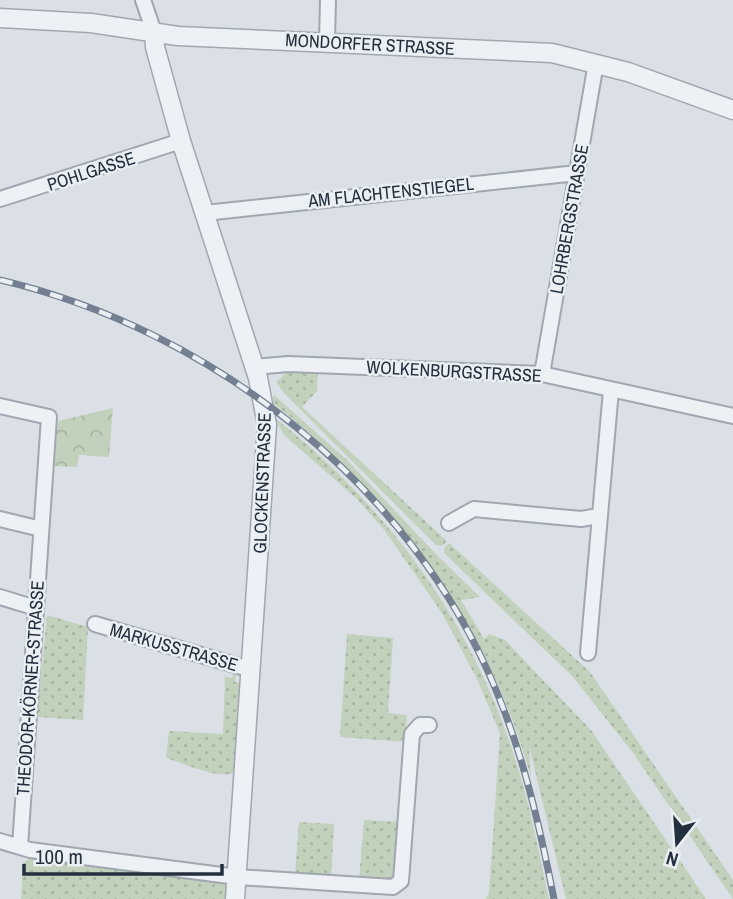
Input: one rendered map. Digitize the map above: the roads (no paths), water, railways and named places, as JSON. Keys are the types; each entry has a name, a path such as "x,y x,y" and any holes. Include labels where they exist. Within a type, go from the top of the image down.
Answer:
{"street":[{"name":"GLOCKENSTRASSE","path":"143,0 154,32 155,47 181,141 254,367 267,425 235,899"},
{"path":"327,41 328,0"},
{"name":"MONDORFER STRASSE","path":"0,18 91,23 178,36 552,53 669,85 733,110"},
{"name":"LOHRBERGSTRASSE","path":"542,374 596,63"},
{"name":"POHLGASSE","path":"0,200 181,141"},
{"name":"AM FLACHTENSTIEGEL","path":"205,213 577,173"},
{"name":"WOLKENBURGSTRASSE","path":"254,367 288,364 542,374 733,416"},
{"path":"588,653 611,390"},
{"name":"THEODOR-KÖRNER-STRASSE","path":"0,406 49,417 20,847"},
{"path":"449,523 459,514 474,509 581,519 599,516"},
{"path":"0,519 41,528"},
{"path":"0,597 36,608"},
{"name":"MARKUSSTRASSE","path":"95,624 252,670"},
{"path":"0,841 20,847 237,877 385,888 398,885 402,876 412,734 420,725 429,725"}],"railway":[{"path":"0,280 79,304 156,336 228,378 296,427 358,484 413,547 459,616 496,690 530,793 554,899"}]}
